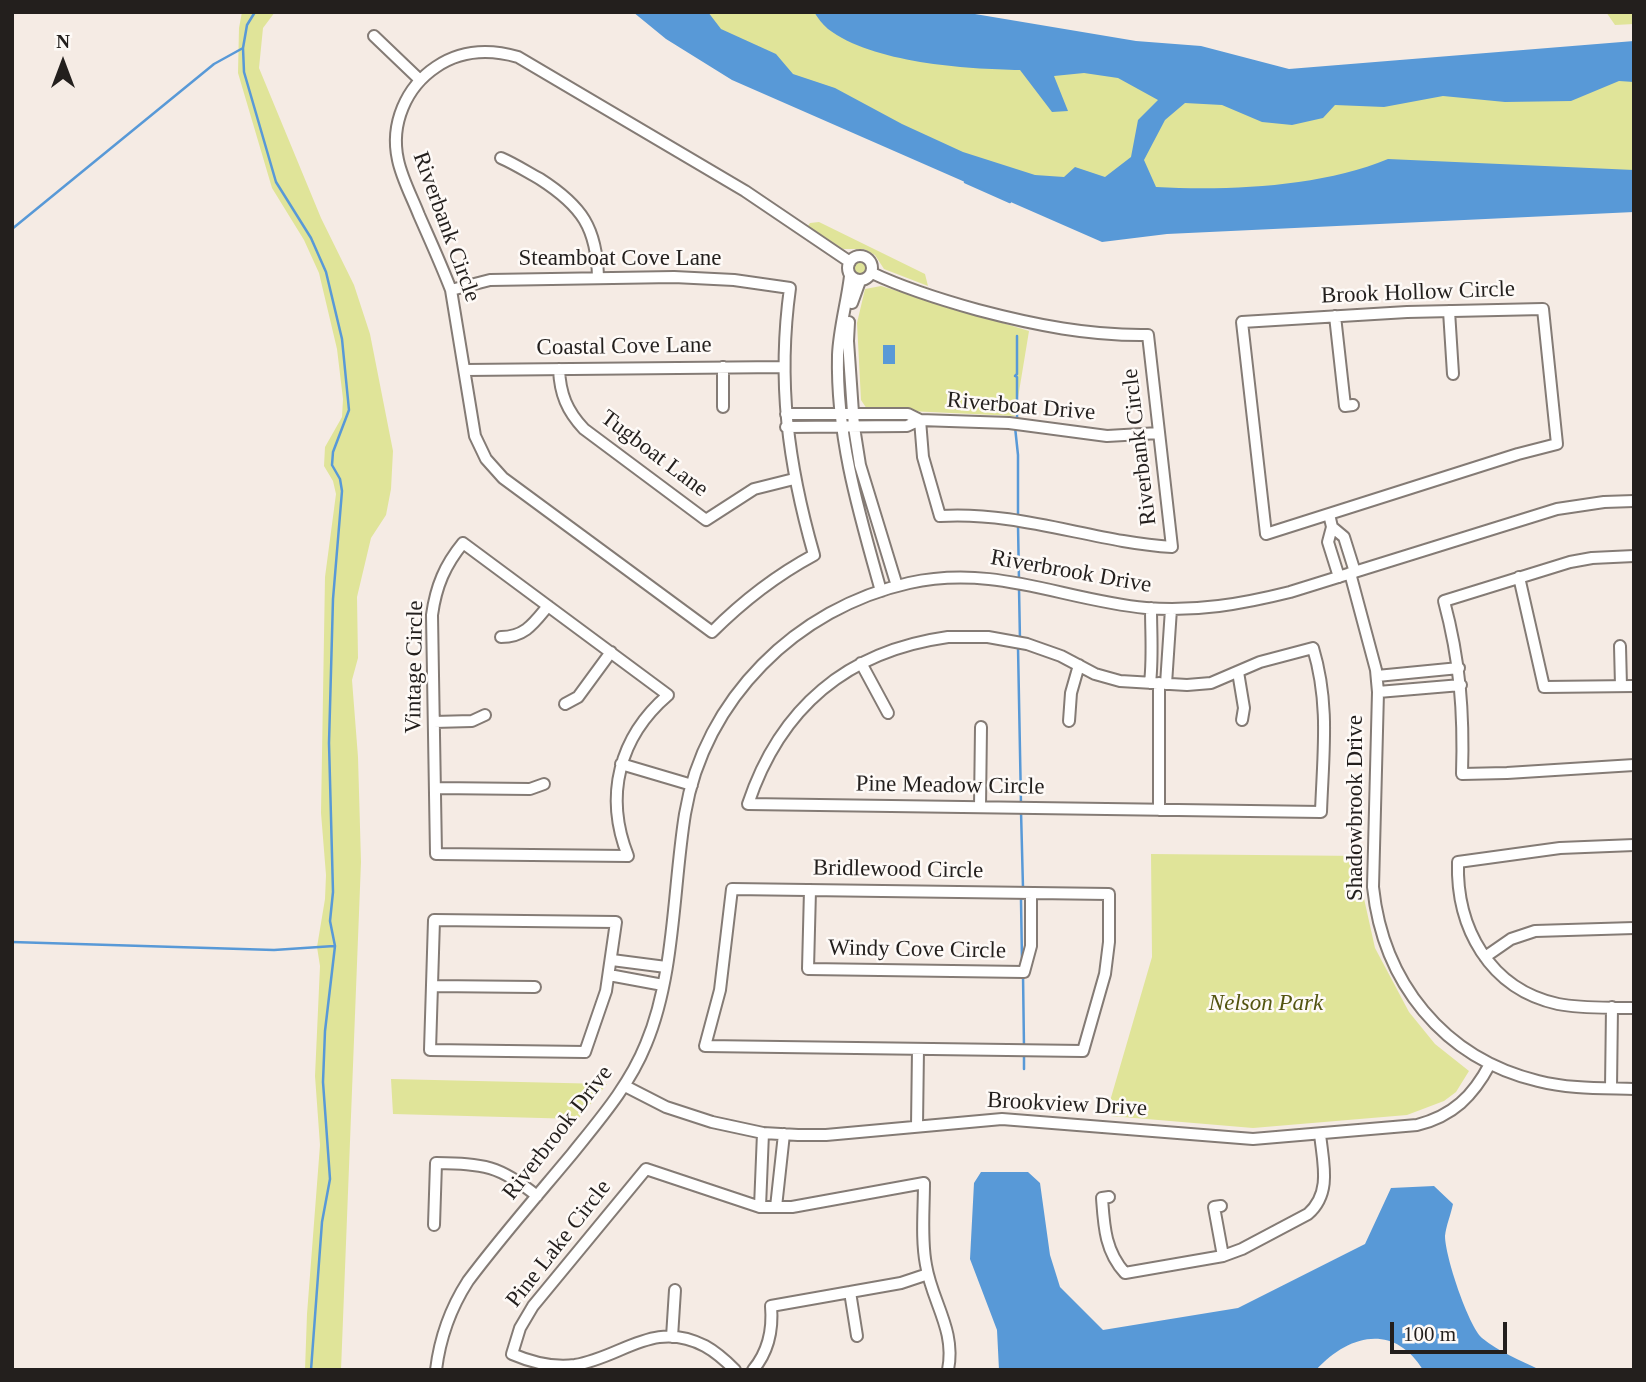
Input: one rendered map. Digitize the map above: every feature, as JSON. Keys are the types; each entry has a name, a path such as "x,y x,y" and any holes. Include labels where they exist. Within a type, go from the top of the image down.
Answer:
{"street":[{"path":"374,36 420,80"},
{"name":"Riverbank Circle","path":"790,288 784,367 786,427 794,479 814,555 752,594 712,632 494,469 486,458 475,436 451,290 397,159 398,119 409,94 420,80 441,63 467,53 493,52 519,57 734,185 849,262"},
{"path":"501,158 558,190 577,208 592,232 598,278"},
{"path":"855,278 868,278 872,273 872,264 867,258 859,256 849,262 848,269 855,278 848,341 854,427 860,465 898,586"},
{"name":"Riverbank Circle","path":"872,273 915,291 1023,322 1080,332 1148,335 1172,547 1127,542 1004,517 940,516 923,457 920,420"},
{"name":"Steamboat Cove Lane","path":"451,290 490,280 598,278 703,278 790,288"},
{"path":"855,278 838,353 841,427 853,493 881,591"},
{"name":"Brook Hollow Circle","path":"1543,309 1558,444 1518,454 1266,534 1242,322 1449,311 1543,309"},
{"path":"1449,311 1453,374"},
{"path":"1335,316 1345,406 1353,405"},
{"path":"723,367 723,408"},
{"name":"Coastal Cove Lane","path":"465,370 784,367"},
{"name":"Tugboat Lane","path":"559,369 563,398 584,429 706,520 754,489 794,479"},
{"path":"786,414 908,414 920,420"},
{"path":"786,427 907,426 920,420"},
{"name":"Riverboat Drive","path":"920,420 1009,423 1107,436 1159,433"},
{"name":"Riverbrook Drive","path":"436,1370 443,1332 458,1297 477,1269 625,1086 652,1029 663,985 682,832 692,785 709,738 759,667 797,634 817,620 858,599 898,586 945,578 990,578 1151,608 1215,608 1245,603 1348,574 1557,509 1604,502 1634,501"},
{"path":"1329,514 1332,527 1328,542 1348,574"},
{"path":"1332,527 1344,537 1348,574"},
{"name":"Vintage Circle","path":"463,543 548,606 668,695 635,732 621,764 616,788 616,812 628,856 436,854 432,615 434,599 444,569 463,543"},
{"path":"1634,556 1581,560 1444,601 1461,685 1462,774 1634,765"},
{"name":"Shadowbrook Drive","path":"1348,574 1377,676 1373,887 1382,936 1394,965 1413,998 1451,1039 1490,1064 1539,1082 1561,1086 1634,1088"},
{"path":"1519,577 1544,687 1634,686"},
{"path":"501,637 524,633 548,606"},
{"path":"1151,608 1153,660 1158,683 1159,810"},
{"path":"1158,683 1167,662 1171,609"},
{"name":"Pine Meadow Circle","path":"968,636 1027,644 1107,678 1158,683 1211,683 1261,662 1313,648 1324,689 1325,708 1321,812 748,804 763,763 786,726 816,694 861,663 909,644 968,636"},
{"path":"1620,646 1621,686"},
{"path":"565,704 578,697 611,652"},
{"path":"1153,660 1167,662"},
{"path":"861,663 888,713"},
{"path":"1069,721 1071,693 1079,665"},
{"path":"1377,676 1459,668"},
{"path":"1238,673 1244,708 1242,720"},
{"path":"1378,692 1461,685"},
{"path":"434,722 472,722 485,715"},
{"path":"980,807 981,727"},
{"path":"621,764 692,785"},
{"path":"435,788 530,789 544,784"},
{"path":"1634,845 1539,850 1458,862 1457,884 1469,931 1485,957 1514,985 1539,998 1570,1006 1634,1008"},
{"name":"Bridlewood Circle","path":"732,889 810,890 1110,894 1105,974 1083,1051 705,1046 720,990 732,889"},
{"name":"Windy Cove Circle","path":"810,890 808,969 1011,972 1024,972 1028,960 1031,946 1031,893"},
{"path":"434,920 616,922 612,960 600,1014 585,1052 430,1050 434,920"},
{"path":"1485,957 1511,939 1535,931 1634,928"},
{"path":"612,960 666,967"},
{"path":"626,978 630,962"},
{"path":"609,975 663,985"},
{"path":"432,986 534,987"},
{"path":"1611,1088 1612,1007"},
{"path":"917,1126 918,1049"},
{"name":"Brookview Drive","path":"625,1086 688,1115 764,1133 826,1135 1002,1119 1229,1138 1281,1138 1431,1122 1464,1102 1490,1064"},
{"path":"760,1207 764,1133"},
{"path":"776,1208 783,1134"},
{"path":"1109,1197 1102,1198 1105,1232 1111,1252 1125,1273 1223,1256 1242,1249 1315,1208 1325,1184 1320,1134"},
{"path":"434,1224 436,1163 495,1168 517,1179 537,1196"},
{"name":"Pine Lake Circle","path":"735,1370 706,1347 672,1337 646,1339 592,1361 564,1366 536,1363 512,1354 520,1328 533,1306 646,1169 760,1207 776,1208 924,1183 924,1256 949,1336 948,1370"},
{"path":"762,1186 778,1187"},
{"path":"1221,1206 1214,1207 1223,1256"},
{"path":"753,1370 768,1344 771,1306 901,1283 928,1274"},
{"path":"672,1337 675,1290"},
{"path":"849,1292 857,1336"}],"green space":[{"path":"242,12 275,12 263,28 259,68 321,218 354,285 370,334 393,451 391,489 386,515 371,538 357,597 358,658 352,680 358,757 361,862 341,1370 305,1370 320,1145 315,1076 320,966 317,947 326,875 321,813 325,577 336,494 333,481 324,466 325,447 342,417 343,399 337,349 319,273 304,240 272,188 238,73"},
{"path":"693,12 829,12 1125,70 1634,78 1634,178 1170,202 1033,186 828,97"},
{"path":"1606,12 1634,12 1634,24 1615,25"},
{"path":"819,222 925,274 928,286 884,269 875,255 864,249 843,249 808,226 810,223"},
{"path":"861,258 868,261 871,268 868,275 861,278 854,275 851,268 854,261"},
{"path":"881,286 1029,331 1015,416 867,409 861,400 857,323 865,289"},
{"name":"Nelson Park","path":"1151,854 1363,856 1363,894 1375,948 1409,1012 1435,1044 1469,1071 1456,1092 1444,1101 1407,1115 1253,1128 1111,1116 1110,1101 1152,957"},
{"path":"391,1079 607,1084 578,1119 393,1114"}],"water":[{"path":"633,12 708,12 721,29 776,54 793,74 835,88 902,124 963,152 1035,175 1064,177 1075,167 1105,177 1131,157 1138,120 1158,100 1118,78 1084,73 1054,76 1068,111 1052,112 1020,70 947,66 869,50 828,29 814,12 963,12 1136,41 1201,46 1289,69 1634,41 1634,82 1619,81 1571,101 1505,102 1443,96 1384,107 1335,105 1323,118 1292,125 1262,122 1222,105 1185,103 1165,120 1144,160 1156,187 1184,188 1243,187 1304,181 1333,176 1388,159 1634,170 1634,212 1167,234 1102,242 732,80 666,39"},
{"path":"883,345 895,345 895,364 883,364"},
{"path":"981,1172 1028,1172 1040,1183 1050,1255 1060,1287 1103,1330 1238,1308 1365,1244 1391,1188 1434,1186 1453,1204 1445,1236 1446,1246 1458,1290 1476,1331 1495,1348 1540,1370 1423,1370 1399,1345 1371,1339 1343,1348 1316,1370 999,1370 997,1330 970,1259 974,1183"}],"waterway":[{"path":"255,12 247,25 243,48 244,72 276,182 311,238 326,272 342,339 349,410 333,452 332,465 340,479 342,491 333,599 329,743 333,892 330,921 335,946 325,1031 323,1082 330,1179 322,1222 311,1370"},
{"path":"12,229 214,64 243,48"},
{"path":"965,182 1010,202"},
{"path":"1017,336 1017,422"},
{"path":"1015,427 1018,518"},
{"path":"1018,525 1019,581"},
{"path":"1019,588 1020,641"},
{"path":"1018,647 1021,804"},
{"path":"1021,811 1023,888"},
{"path":"1022,961 1023,895"},
{"path":"12,942 274,950 334,946"},
{"path":"1023,974 1024,1048"},
{"path":"1024,1055 1024,1069"}]}
